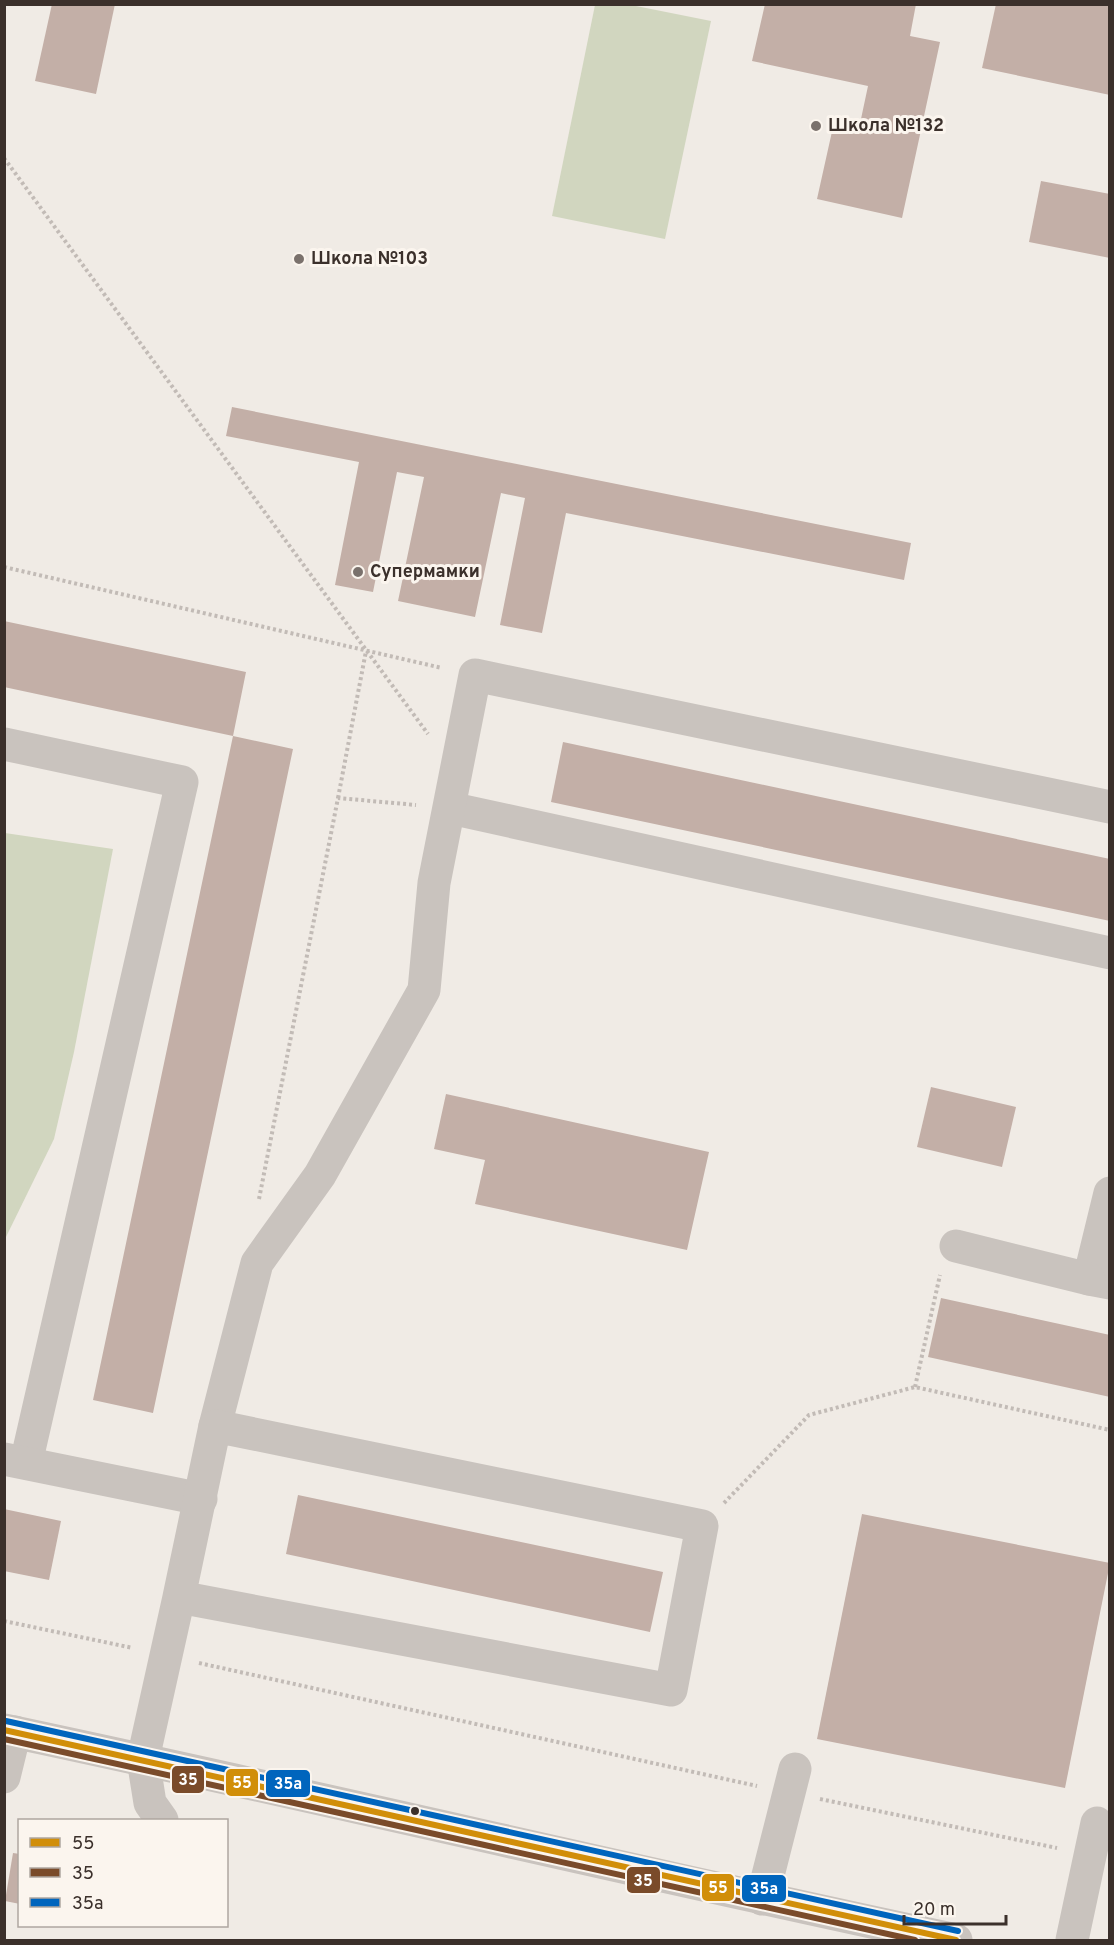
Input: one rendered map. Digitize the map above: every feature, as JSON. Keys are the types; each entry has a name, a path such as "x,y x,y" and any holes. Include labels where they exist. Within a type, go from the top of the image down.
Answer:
{"street":[{"path":"161,1819 150,1803 143,1759 215,1426 257,1263 320,1175 424,990 434,883 475,675 1110,807"},
{"path":"4,744 182,782 15,1461 201,1499"},
{"path":"450,808 1110,953"},
{"path":"956,1246 1099,1281 1110,1192"},
{"path":"179,1597 671,1690 702,1526 215,1426"},
{"path":"4,1777 10,1731 938,1939"},
{"path":"762,1899 792,1781"},
{"path":"1072,1941 1096,1823"}],"path":[{"path":"4,158 455,771"},
{"path":"4,567 475,675"},
{"path":"258,1205 366,650"},
{"path":"338,798 450,808"},
{"path":"915,1388 943,1265 956,1246"},
{"path":"702,1526 809,1415 915,1388 1110,1430"},
{"path":"4,1621 166,1656 792,1781 1090,1855"}],"green space":[{"path":"595,5 631,5 711,21 665,239 552,216"},
{"path":"5,833 113,849 74,1052 54,1139 5,1239"}],"building":[{"path":"52,4 115,4 96,94 35,81"},
{"path":"765,4 916,4 910,36 940,42 902,218 817,199 833,127 858,133 868,86 752,61"},
{"path":"996,4 1110,4 1110,95 982,68"},
{"path":"1041,181 1110,194 1110,258 1029,242"},
{"path":"232,407 911,543 904,580 566,513 542,633 500,625 525,498 501,493 475,617 398,601 424,477 397,472 373,592 335,585 359,462 226,436"},
{"path":"4,621 246,672 233,736 4,687"},
{"path":"233,736 293,749 153,1413 93,1400"},
{"path":"563,742 1110,859 1110,921 551,802"},
{"path":"931,1087 1016,1107 1002,1167 917,1147"},
{"path":"446,1094 709,1152 687,1250 475,1204 485,1160 434,1149"},
{"path":"941,1298 1110,1335 1110,1397 928,1357"},
{"path":"298,1495 663,1572 650,1632 286,1554"},
{"path":"4,1509 61,1521 49,1580 4,1571"},
{"path":"862,1514 1110,1563 1065,1788 817,1739"},
{"path":"13,1853 18,1854 18,1904 5,1901"}],"transit line":[{"name":"35a","path":"6,1721 958,1931"},
{"name":"55","path":"4,1730 956,1940"},
{"name":"35","path":"4,1739 915,1940"}],"place":[{"name":"Школа №132","path":"816,126"},
{"name":"Школа №103","path":"299,259"},
{"name":"Супермамки","path":"358,572"}]}
